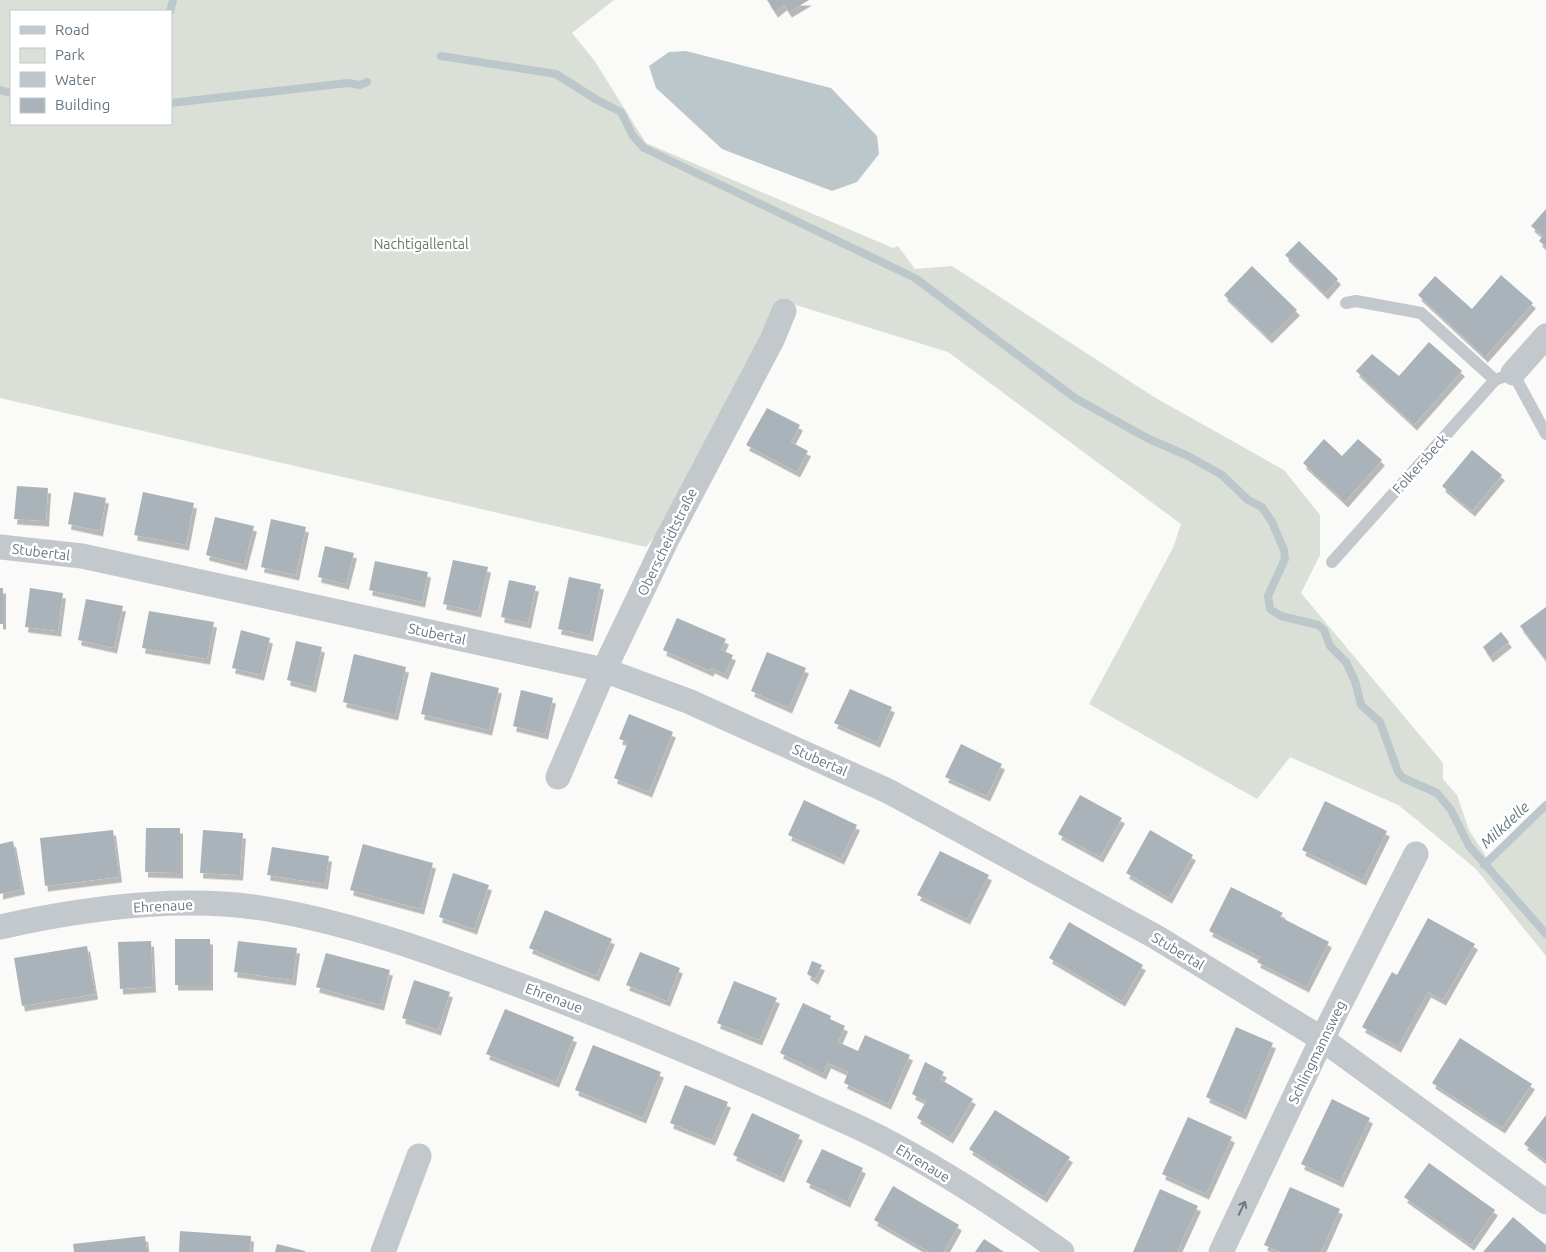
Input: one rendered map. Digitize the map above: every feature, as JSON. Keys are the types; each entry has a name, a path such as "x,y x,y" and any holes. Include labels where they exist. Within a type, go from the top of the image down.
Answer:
{"street":[{"name":"Oberscheidtstraße","path":"558,777 604,670 666,541 772,340 784,311"},
{"name":"Folkersbeck","path":"1504,376 1546,336"},
{"name":"Stubertal","path":"0,548 82,556 604,670 688,701 888,791 1156,937 1322,1039 1546,1202"},
{"name":"Schlingmannsweg","path":"1221,1252 1322,1039 1416,854"},
{"name":"Ehrenaue","path":"0,927 93,910 175,904 222,904 272,910 380,936 486,973 725,1066 878,1137 1009,1214 1062,1252"},
{"path":"384,1252 419,1156"}],"lane":[{"path":"1346,303 1356,301 1421,313 1504,376 1546,434"},
{"name":"Folkersbeck","path":"1332,562 1504,376"}],"green space":[{"name":"Nachtigallental","path":"0,0 614,0 572,33 594,60 646,143 893,248 898,246 915,269 952,266 1154,397 1284,470 1320,515 1320,555 1301,593 1443,763 1443,779 1457,795 1469,830 1487,858 1546,804 1546,956 1476,869 1398,805 1290,757 1257,799 1089,704 1173,548 1181,524 948,352 783,301 661,529 646,547 0,398"}],"water":[{"path":"686,51 831,88 877,136 879,154 857,182 832,191 722,149 656,88 649,66 669,52"}],"building":[{"path":"767,0 809,0 789,12 784,5 775,12"},
{"path":"1546,209 1546,247 1539,241 1543,236 1531,226"},
{"path":"1299,241 1338,279 1325,294 1285,255"},
{"path":"1252,266 1297,310 1269,338 1224,295"},
{"path":"1501,275 1533,303 1485,357 1418,295 1435,276 1472,309"},
{"path":"1429,342 1462,371 1414,425 1356,371 1372,354 1399,376"},
{"path":"767,408 800,425 791,442 808,451 797,472 746,445"},
{"path":"1324,439 1342,456 1358,439 1382,460 1345,502 1303,463"},
{"path":"1472,450 1502,475 1472,511 1442,486"},
{"path":"17,486 48,488 46,521 14,519"},
{"path":"74,492 106,498 100,531 68,524"},
{"path":"143,492 194,503 186,545 134,535"},
{"path":"215,517 254,526 244,565 206,555"},
{"path":"271,519 306,527 296,575 261,567"},
{"path":"325,546 354,553 346,584 318,577"},
{"path":"453,560 488,567 478,612 443,604"},
{"path":"375,561 428,572 422,602 369,590"},
{"path":"569,577 601,584 590,636 558,629"},
{"path":"509,580 536,586 528,623 501,617"},
{"path":"0,588 3,588 3,624 0,624"},
{"path":"30,588 63,593 58,631 25,627"},
{"path":"86,599 123,606 114,648 78,640"},
{"path":"1546,607 1546,660 1520,626"},
{"path":"149,611 214,622 207,659 142,648"},
{"path":"677,618 726,639 721,650 733,655 725,674 712,668 710,671 663,650"},
{"path":"241,630 270,638 261,675 232,668"},
{"path":"1501,632 1509,642 1490,657 1483,647"},
{"path":"296,641 322,647 313,687 287,680"},
{"path":"767,652 806,668 789,708 751,691"},
{"path":"354,654 406,667 395,715 343,702"},
{"path":"431,672 499,688 489,730 421,714"},
{"path":"850,689 892,707 877,742 834,723"},
{"path":"521,690 553,698 545,734 513,726"},
{"path":"629,714 673,732 649,792 614,778 628,742 619,739"},
{"path":"961,744 1002,764 987,796 945,777"},
{"path":"1080,795 1122,818 1100,857 1058,834"},
{"path":"804,800 857,825 841,859 788,835"},
{"path":"1325,801 1387,831 1363,880 1302,850"},
{"path":"146,828 180,828 180,873 145,872"},
{"path":"113,830 119,877 45,886 40,838"},
{"path":"203,830 243,833 240,875 200,873"},
{"path":"1150,830 1193,855 1169,898 1126,873"},
{"path":"13,841 22,889 0,894 0,844"},
{"path":"363,844 433,863 421,909 350,890"},
{"path":"272,847 329,856 325,884 267,875"},
{"path":"940,851 989,875 967,919 917,895"},
{"path":"453,873 489,885 474,929 439,917"},
{"path":"1231,887 1283,913 1280,917 1329,942 1306,987 1257,962 1260,957 1209,931"},
{"path":"545,910 612,939 596,976 529,948"},
{"path":"1428,918 1475,944 1443,1000 1428,992 1398,1047 1362,1027 1392,972 1397,975"},
{"path":"1069,922 1143,965 1122,1001 1049,958"},
{"path":"175,939 210,939 210,985 175,985"},
{"path":"151,941 153,987 120,989 118,942"},
{"path":"238,941 297,948 293,980 234,972"},
{"path":"87,946 95,994 22,1006 14,958"},
{"path":"640,952 680,968 667,1001 626,985"},
{"path":"326,953 390,970 381,1005 316,987"},
{"path":"812,961 822,965 815,979 807,974"},
{"path":"414,980 450,992 438,1030 402,1018"},
{"path":"734,981 777,998 759,1040 717,1023"},
{"path":"803,1003 831,1016 830,1019 845,1026 838,1042 858,1051 865,1035 910,1055 888,1104 844,1083 848,1072 828,1063 823,1074 780,1053"},
{"path":"505,1009 574,1037 556,1082 486,1054"},
{"path":"1236,1027 1273,1043 1243,1114 1206,1097"},
{"path":"1460,1038 1532,1084 1502,1128 1432,1083"},
{"path":"593,1045 661,1072 643,1118 575,1090"},
{"path":"925,1062 944,1072 940,1079 973,1099 950,1138 917,1118 926,1101 912,1094"},
{"path":"685,1085 728,1102 712,1140 670,1123"},
{"path":"1332,1099 1370,1118 1340,1182 1301,1164"},
{"path":"995,1110 1070,1157 1044,1197 969,1149"},
{"path":"752,1113 800,1135 781,1177 733,1155"},
{"path":"1546,1115 1546,1161 1524,1144"},
{"path":"1188,1117 1232,1137 1206,1194 1162,1174"},
{"path":"822,1149 863,1168 847,1202 806,1182"},
{"path":"1429,1163 1495,1210 1471,1245 1404,1197"},
{"path":"893,1186 959,1225 944,1252 929,1252 874,1220"},
{"path":"1290,1187 1340,1209 1321,1252 1280,1252 1264,1245"},
{"path":"1160,1189 1198,1206 1177,1252 1133,1252"},
{"path":"1513,1217 1546,1245 1546,1252 1483,1252"},
{"path":"180,1231 251,1236 250,1252 179,1252"},
{"path":"145,1236 147,1252 74,1252 73,1244"},
{"path":"984,1239 1004,1252 975,1252"},
{"path":"277,1244 305,1251 305,1252 275,1252"}],"waterway":[{"path":"170,10 173,0"},
{"path":"441,56 556,74 597,100 621,112 633,136 644,148 915,278 1075,398 1147,438 1188,456 1222,475 1248,500 1262,507 1272,522 1284,550 1285,559 1268,596 1270,609 1281,616 1318,625 1324,630 1330,646 1346,662 1355,681 1361,705 1380,722 1398,772 1403,778 1437,793 1451,810 1469,846 1546,934"},
{"path":"172,103 348,83 360,85 367,82"},
{"path":"0,90 10,93"},
{"name":"Milkdelle","path":"1484,865 1546,805"}]}
